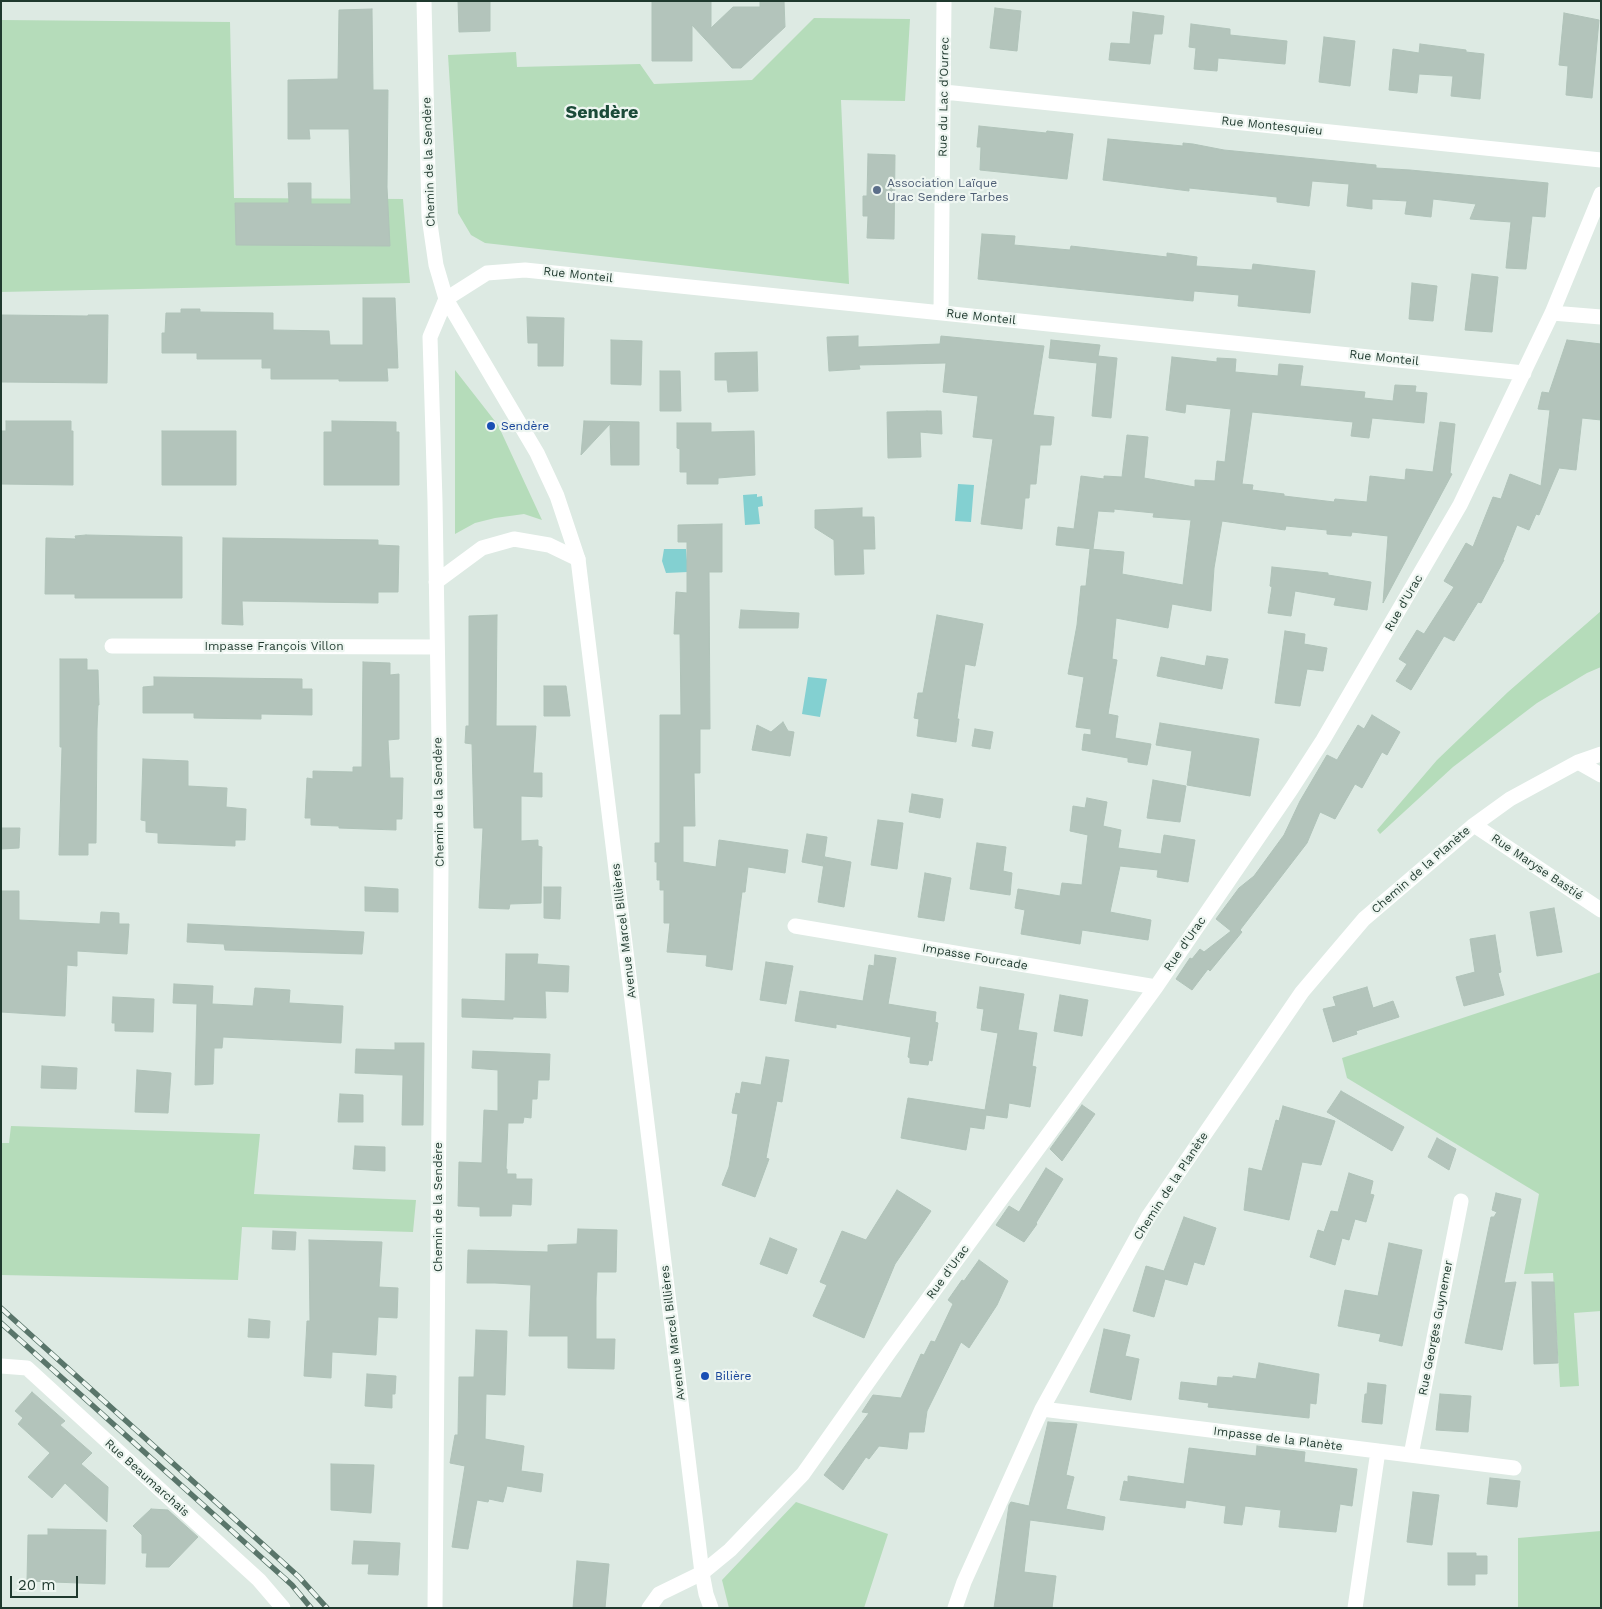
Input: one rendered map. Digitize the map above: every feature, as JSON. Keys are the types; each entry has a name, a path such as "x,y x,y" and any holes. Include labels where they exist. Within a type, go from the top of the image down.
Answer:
{"street":[{"name":"Chemin de la Sendère","path":"424,1 429,217 436,265 446,299 430,337 440,874 435,1608"},
{"name":"Rue du Lac d'Ourrec","path":"941,312 944,1"},
{"name":"Rue Montesquieu","path":"944,92 1601,160"},
{"name":"Rue d'Urac","path":"649,1608 659,1594 702,1573 730,1550 803,1474 890,1351 1156,987 1292,788 1323,740 1460,505 1552,313 1601,194"},
{"name":"Rue Monteil","path":"446,299 487,273 525,270 1524,373"},
{"name":"Avenue Marcel Billières","path":"446,299 537,452 558,496 578,559 706,1603"},
{"path":"1552,313 1601,317"},
{"path":"436,582 482,548 514,539 549,545 578,559"},
{"name":"Impasse François Villon","path":"112,646 437,647"},
{"name":"Chemin de la Planète","path":"955,1608 964,1582 1042,1409 1148,1217 1302,992 1364,919 1474,825 1510,799 1578,762 1601,754"},
{"path":"1578,762 1601,775"},
{"name":"Rue Maryse Bastié","path":"1474,825 1601,910"},
{"name":"Impasse Fourcade","path":"795,926 1156,987"},
{"name":"Rue Georges Guynemer","path":"1411,1455 1460,1201"},
{"name":"Rue Beaumarchais","path":"1,1366 26,1368 259,1580 283,1608"},
{"name":"Impasse de la Planète","path":"1042,1409 1514,1468"},
{"path":"1355,1608 1378,1451"}],"green space":[{"path":"814,18 910,19 905,101 841,100 849,284 485,243 471,235 458,213 448,55 516,52 517,67 640,64 654,84 752,80"},
{"path":"1,20 230,22 234,198 403,199 410,283 1,292"},
{"path":"455,370 498,425 542,520 524,514 495,518 475,523 455,534"},
{"path":"1601,611 1601,667 1587,673 1537,703 1453,767 1380,834 1377,830 1437,760 1508,692"},
{"path":"1601,972 1601,1311 1574,1313 1579,1386 1560,1387 1553,1273 1524,1274 1539,1194 1347,1078 1342,1058"},
{"path":"11,1126 260,1134 254,1194 416,1200 413,1232 242,1227 238,1280 1,1275 1,1143 9,1143"},
{"path":"796,1502 888,1534 864,1608 729,1608 722,1580"},
{"path":"1601,1531 1601,1608 1518,1608 1518,1538"}],"water":[{"path":"958,484 974,485 971,522 955,521"},
{"path":"757,494 757,497 762,496 763,506 758,507 760,524 745,525 743,495"},
{"path":"664,549 686,549 688,572 666,573 662,561"},
{"path":"808,677 827,679 820,717 802,714"}],"building":[{"path":"458,1 490,1 490,31 459,32"},
{"path":"652,1 711,1 711,28 733,7 760,7 760,1 784,1 785,27 741,68 732,68 692,25 692,61 652,61"},
{"path":"995,8 1021,11 1017,51 990,48"},
{"path":"372,9 373,90 388,90 387,187 390,246 236,245 235,203 289,203 288,183 311,183 311,204 351,204 349,129 309,129 310,139 288,139 288,80 338,79 339,10"},
{"path":"1133,12 1164,16 1162,34 1154,34 1150,64 1109,60 1111,43 1130,44"},
{"path":"1564,13 1599,20 1592,98 1566,95 1568,66 1559,65"},
{"path":"1191,24 1230,29 1230,35 1287,41 1285,64 1218,58 1217,71 1194,69 1196,48 1189,47"},
{"path":"1324,37 1355,41 1350,86 1319,82"},
{"path":"1420,44 1484,54 1480,99 1451,96 1453,76 1419,74 1417,93 1389,90 1393,49 1419,53"},
{"path":"979,126 1073,134 1067,179 980,170 981,147 977,147"},
{"path":"1108,139 1183,146 1183,143 1193,144 1224,150 1376,165 1376,168 1548,183 1545,217 1532,216 1526,269 1506,268 1511,222 1470,219 1476,204 1433,199 1431,217 1405,214 1407,201 1372,199 1372,209 1347,206 1349,184 1312,181 1309,206 1277,202 1277,197 1189,188 1189,191 1103,180"},
{"path":"868,154 895,155 894,239 867,238 868,216 863,216 863,196 867,196"},
{"path":"982,234 1015,236 1014,245 1070,250 1071,246 1167,257 1167,253 1197,257 1196,266 1252,270 1253,264 1315,271 1310,313 1238,306 1239,295 1194,291 1193,301 978,279"},
{"path":"1472,274 1498,277 1492,332 1465,330"},
{"path":"1412,283 1437,286 1433,321 1409,319"},
{"path":"363,298 395,298 398,368 387,368 388,381 271,379 271,368 262,368 262,359 197,359 197,353 162,353 162,333 165,333 166,313 181,313 181,309 200,309 200,312 273,313 273,330 329,331 330,345 363,345"},
{"path":"1,315 108,315 107,383 1,382"},
{"path":"527,317 564,318 563,366 538,366 538,343 528,343"},
{"path":"858,336 858,347 940,344 941,336 1044,346 1033,415 1054,417 1051,445 1040,445 1036,484 1030,484 1029,498 1025,498 1022,529 981,524 993,439 973,437 978,396 943,392 946,363 859,365 860,369 829,371 827,337"},
{"path":"611,340 642,341 641,385 611,384"},
{"path":"1051,340 1100,345 1098,356 1117,358 1111,418 1092,416 1097,363 1049,358"},
{"path":"1567,340 1601,344 1601,420 1582,418 1576,470 1559,468 1539,515 1536,514 1529,530 1517,525 1504,560 1481,603 1478,602 1454,641 1444,636 1411,690 1396,681 1407,664 1399,659 1417,630 1424,634 1454,587 1444,581 1466,543 1473,547 1493,497 1501,499 1510,474 1541,486 1550,410 1538,409 1542,392 1549,393"},
{"path":"757,352 758,391 728,392 727,380 715,380 715,353"},
{"path":"1172,357 1217,362 1217,358 1236,359 1235,372 1278,376 1279,364 1303,366 1300,386 1365,392 1364,398 1393,401 1395,385 1416,386 1415,392 1427,393 1424,423 1372,418 1369,438 1351,436 1353,422 1252,412 1242,484 1253,485 1252,490 1334,502 1335,499 1367,502 1370,476 1405,480 1406,469 1433,472 1440,422 1455,424 1450,473 1452,474 1383,603 1388,536 1352,532 1351,536 1327,534 1327,530 1286,526 1285,530 1222,521 1214,568 1211,611 1172,604 1168,628 1116,618 1112,659 1117,660 1108,714 1118,716 1115,738 1151,744 1147,765 1128,762 1128,758 1082,750 1084,734 1091,735 1091,729 1076,727 1084,677 1068,674 1077,625 1081,586 1086,586 1090,549 1124,552 1122,574 1183,585 1191,520 1153,517 1154,513 1114,509 1114,512 1098,511 1093,549 1056,545 1058,527 1074,529 1081,476 1104,479 1104,476 1122,477 1127,435 1148,437 1144,478 1195,487 1195,480 1215,481 1217,461 1225,462 1231,409 1186,404 1185,413 1166,410"},
{"path":"660,371 680,371 681,411 660,411"},
{"path":"941,411 942,434 920,432 921,457 888,458 887,412"},
{"path":"6,421 71,421 71,431 73,431 73,485 1,484 1,431 6,431"},
{"path":"332,421 396,422 396,432 399,432 399,485 324,485 324,432 332,432"},
{"path":"584,421 639,422 639,465 611,465 610,424 581,455"},
{"path":"677,423 711,423 711,432 754,431 755,475 718,478 718,484 687,484 687,472 680,472 680,449 677,448"},
{"path":"162,431 236,431 236,485 162,485"},
{"path":"862,508 862,517 874,517 875,549 863,549 864,574 835,575 834,540 815,528 815,510"},
{"path":"722,524 722,572 709,572 710,729 700,729 700,773 694,773 695,826 683,826 683,862 716,867 719,840 788,850 785,873 748,867 745,892 742,892 732,970 706,966 707,955 667,952 670,923 664,923 664,890 660,890 660,880 657,880 657,862 655,862 655,843 660,843 660,715 681,715 680,634 674,634 676,592 687,593 687,542 678,542 678,525"},
{"path":"75,536 182,537 182,598 75,598 75,594 45,594 46,538 76,539"},
{"path":"223,538 378,540 378,545 399,546 398,592 378,592 378,603 242,601 243,625 222,624"},
{"path":"1272,567 1328,573 1328,575 1371,582 1367,610 1334,605 1336,598 1295,591 1291,616 1268,613 1272,587 1270,586"},
{"path":"741,610 799,613 798,628 739,628"},
{"path":"497,615 496,726 536,726 533,773 542,773 542,797 521,796 521,841 538,840 538,846 542,847 541,903 510,904 509,909 479,908 483,828 474,828 472,744 465,743 466,726 469,726 469,616"},
{"path":"937,615 983,624 975,666 965,664 957,719 959,719 956,742 917,736 919,719 914,718 918,693 923,693"},
{"path":"1285,631 1305,634 1304,644 1327,648 1323,671 1307,669 1300,706 1275,703"},
{"path":"1207,656 1228,659 1222,689 1157,676 1161,657 1205,666"},
{"path":"60,659 87,659 87,670 98,670 96,843 88,843 88,855 59,855 62,747 60,747"},
{"path":"363,662 390,663 390,675 399,674 399,739 388,740 390,778 403,778 402,819 396,819 396,830 311,825 311,818 305,818 307,778 313,779 313,771 353,772 353,767 362,767"},
{"path":"154,677 302,679 302,689 312,689 312,715 261,714 261,719 194,718 194,713 143,713 143,687 154,686"},
{"path":"544,686 566,686 570,716 544,716"},
{"path":"1372,715 1400,732 1387,755 1382,752 1362,788 1355,784 1335,819 1320,812 1307,843 1240,930 1242,932 1210,971 1208,969 1192,990 1176,979 1190,958 1192,959 1200,949 1204,952 1231,931 1216,919 1239,888 1254,876 1284,835 1300,801 1327,755 1337,760 1358,725 1364,729"},
{"path":"783,722 788,731 794,732 790,756 752,750 757,725 771,732"},
{"path":"1160,723 1259,739 1250,796 1187,785 1192,751 1156,745"},
{"path":"975,729 993,732 990,749 972,746"},
{"path":"143,759 188,761 188,786 227,788 226,807 246,809 245,840 235,840 235,846 158,843 158,833 146,832 146,821 141,820"},
{"path":"1153,780 1186,786 1180,822 1147,818"},
{"path":"912,794 943,799 940,818 909,812"},
{"path":"1087,798 1107,802 1103,826 1121,830 1118,848 1161,854 1164,835 1195,840 1188,882 1157,877 1158,870 1120,866 1110,912 1151,920 1148,940 1082,930 1080,944 1021,934 1025,910 1015,908 1018,889 1060,896 1062,883 1082,885 1088,835 1070,831 1073,806 1085,808"},
{"path":"878,820 903,823 897,869 871,865"},
{"path":"1,828 20,828 19,848 1,849"},
{"path":"807,834 827,837 823,866 802,862"},
{"path":"977,843 1006,847 1003,871 1012,873 1010,895 970,889"},
{"path":"825,857 851,862 844,907 818,902"},
{"path":"925,873 951,878 944,921 918,917"},
{"path":"365,887 398,889 398,912 365,911"},
{"path":"544,887 561,887 560,919 544,918"},
{"path":"1,891 19,891 19,920 100,924 101,912 119,913 119,924 129,924 127,954 77,951 77,966 67,965 65,1016 1,1012"},
{"path":"1554,908 1562,952 1537,956 1530,912"},
{"path":"188,924 364,932 362,954 225,950 224,944 187,942"},
{"path":"1495,935 1501,972 1498,973 1504,995 1464,1006 1456,977 1475,972 1470,939"},
{"path":"506,954 538,954 537,964 569,966 568,992 545,991 546,1018 462,1017 462,999 505,1001"},
{"path":"875,955 896,958 888,1004 936,1012 935,1022 938,1023 932,1061 929,1060 928,1065 910,1063 910,1058 908,1057 911,1037 836,1024 836,1028 795,1021 800,991 863,1001 869,965 874,966"},
{"path":"766,962 793,966 786,1004 760,1000"},
{"path":"174,984 213,986 212,1004 253,1006 255,988 290,990 289,1003 343,1006 341,1043 223,1037 222,1048 214,1048 213,1084 195,1085 197,1004 173,1003"},
{"path":"980,987 1024,994 1018,1030 1037,1033 1032,1066 1036,1067 1030,1107 1009,1103 1007,1118 986,1115 984,1129 970,1127 966,1150 901,1138 908,1098 985,1110 998,1033 981,1030 984,1009 977,1008"},
{"path":"1367,987 1373,1008 1393,1001 1399,1017 1356,1031 1357,1034 1333,1042 1323,1009 1336,1006 1333,997"},
{"path":"1060,995 1088,1000 1082,1036 1054,1031"},
{"path":"113,997 154,999 153,1032 115,1031 115,1023 112,1023"},
{"path":"395,1043 424,1043 423,1125 402,1125 403,1075 355,1073 356,1049 395,1050"},
{"path":"473,1051 550,1054 549,1080 538,1080 537,1099 532,1099 531,1118 524,1117 523,1123 508,1123 507,1174 516,1174 516,1179 532,1179 531,1205 512,1204 511,1216 480,1216 480,1207 458,1206 459,1162 482,1163 484,1110 498,1111 498,1070 472,1068"},
{"path":"766,1057 789,1060 782,1102 777,1101 766,1158 769,1159 755,1197 722,1185 729,1167 738,1114 732,1113 736,1093 740,1094 742,1082 761,1085"},
{"path":"42,1066 77,1068 76,1089 41,1088"},
{"path":"137,1070 171,1073 168,1113 135,1112"},
{"path":"1341,1091 1404,1127 1392,1151 1327,1112"},
{"path":"340,1094 363,1095 363,1122 338,1122"},
{"path":"1082,1105 1095,1114 1062,1161 1050,1149"},
{"path":"1283,1106 1335,1121 1321,1165 1302,1162 1289,1220 1244,1210 1249,1168 1262,1171 1276,1120 1279,1121"},
{"path":"1437,1138 1456,1149 1449,1170 1428,1157"},
{"path":"355,1146 385,1147 385,1171 353,1169"},
{"path":"1046,1168 1063,1179 1037,1224 1024,1242 996,1225 1009,1206 1019,1212"},
{"path":"1349,1173 1373,1181 1370,1194 1374,1195 1366,1222 1355,1219 1349,1240 1342,1238 1335,1265 1310,1257 1318,1230 1324,1232 1331,1211 1338,1212"},
{"path":"897,1190 931,1211 895,1264 864,1338 813,1316 827,1285 820,1282 842,1231 866,1240"},
{"path":"1496,1193 1521,1199 1504,1283 1516,1282 1502,1350 1465,1343 1491,1217 1494,1217 1497,1212 1492,1210"},
{"path":"1184,1217 1216,1228 1204,1265 1194,1262 1187,1285 1165,1279 1154,1317 1133,1311 1146,1266 1164,1271"},
{"path":"578,1229 617,1230 616,1272 597,1272 596,1298 596,1339 615,1339 614,1369 568,1368 568,1336 529,1336 531,1285 467,1283 468,1250 548,1252 548,1245 577,1244"},
{"path":"273,1231 296,1232 295,1250 272,1249"},
{"path":"770,1238 797,1249 787,1274 760,1264"},
{"path":"309,1240 382,1242 379,1287 398,1288 397,1318 378,1317 376,1355 332,1352 331,1378 304,1376 307,1321 310,1321"},
{"path":"1389,1243 1422,1250 1402,1346 1379,1341 1381,1334 1338,1326 1345,1290 1378,1296"},
{"path":"979,1260 1008,1281 997,1305 969,1348 961,1342 927,1411 924,1432 909,1432 907,1449 879,1446 869,1459 866,1457 843,1490 824,1475 869,1413 862,1412 873,1395 901,1398 921,1354 924,1355 931,1341 935,1342 953,1304 948,1300"},
{"path":"1532,1282 1554,1282 1558,1363 1534,1364"},
{"path":"249,1319 270,1321 269,1338 248,1337"},
{"path":"1104,1329 1130,1335 1125,1356 1139,1359 1131,1400 1090,1392"},
{"path":"476,1330 507,1331 505,1395 486,1394 485,1439 524,1446 521,1471 543,1474 541,1492 507,1486 503,1502 489,1499 488,1502 477,1500 468,1549 452,1547 465,1466 450,1463 455,1435 458,1435 459,1377 474,1377"},
{"path":"1259,1363 1319,1374 1316,1404 1310,1403 1309,1418 1208,1407 1209,1403 1179,1399 1181,1382 1217,1386 1218,1377 1233,1378 1233,1376 1256,1379"},
{"path":"367,1374 396,1376 395,1394 392,1394 392,1408 365,1406"},
{"path":"1368,1383 1386,1385 1382,1424 1362,1422"},
{"path":"32,1392 65,1421 60,1425 92,1453 81,1464 108,1487 107,1522 65,1483 52,1498 28,1477 50,1453 18,1424 23,1418 15,1411"},
{"path":"1440,1394 1471,1396 1468,1432 1436,1430"},
{"path":"1048,1422 1077,1424 1066,1475 1074,1477 1066,1509 1105,1517 1103,1530 1030,1520 1024,1572 1056,1576 1052,1608 994,1608 1009,1505 1011,1502 1029,1506"},
{"path":"1257,1446 1305,1452 1304,1462 1357,1469 1352,1506 1340,1504 1336,1532 1279,1527 1281,1510 1245,1506 1242,1525 1224,1523 1226,1506 1186,1500 1185,1508 1120,1500 1124,1481 1128,1482 1128,1476 1184,1484 1189,1448 1256,1456"},
{"path":"331,1464 374,1465 371,1513 331,1510"},
{"path":"1490,1478 1520,1481 1517,1507 1487,1504"},
{"path":"1413,1492 1439,1495 1432,1545 1407,1542"},
{"path":"151,1509 168,1510 198,1537 169,1567 146,1567 147,1553 142,1553 142,1535 133,1526"},
{"path":"48,1529 106,1530 105,1584 27,1581 28,1535 48,1535"},
{"path":"354,1541 400,1543 398,1575 368,1574 369,1564 352,1564"},
{"path":"1448,1553 1476,1553 1476,1556 1487,1556 1487,1574 1475,1574 1475,1585 1448,1585"},
{"path":"577,1561 609,1564 605,1608 573,1608"}],"railway":[{"path":"1,1308 299,1577 327,1608"},
{"path":"1,1323 292,1585 311,1608"}],"place":[{"name":"Association Laïque Urac Sendere Tarbes","path":"877,190"},
{"name":"Sendère","path":"491,426"},
{"name":"Bilière","path":"705,1376"}],"district":[{"name":"Sendère","path":"602,113"}]}
